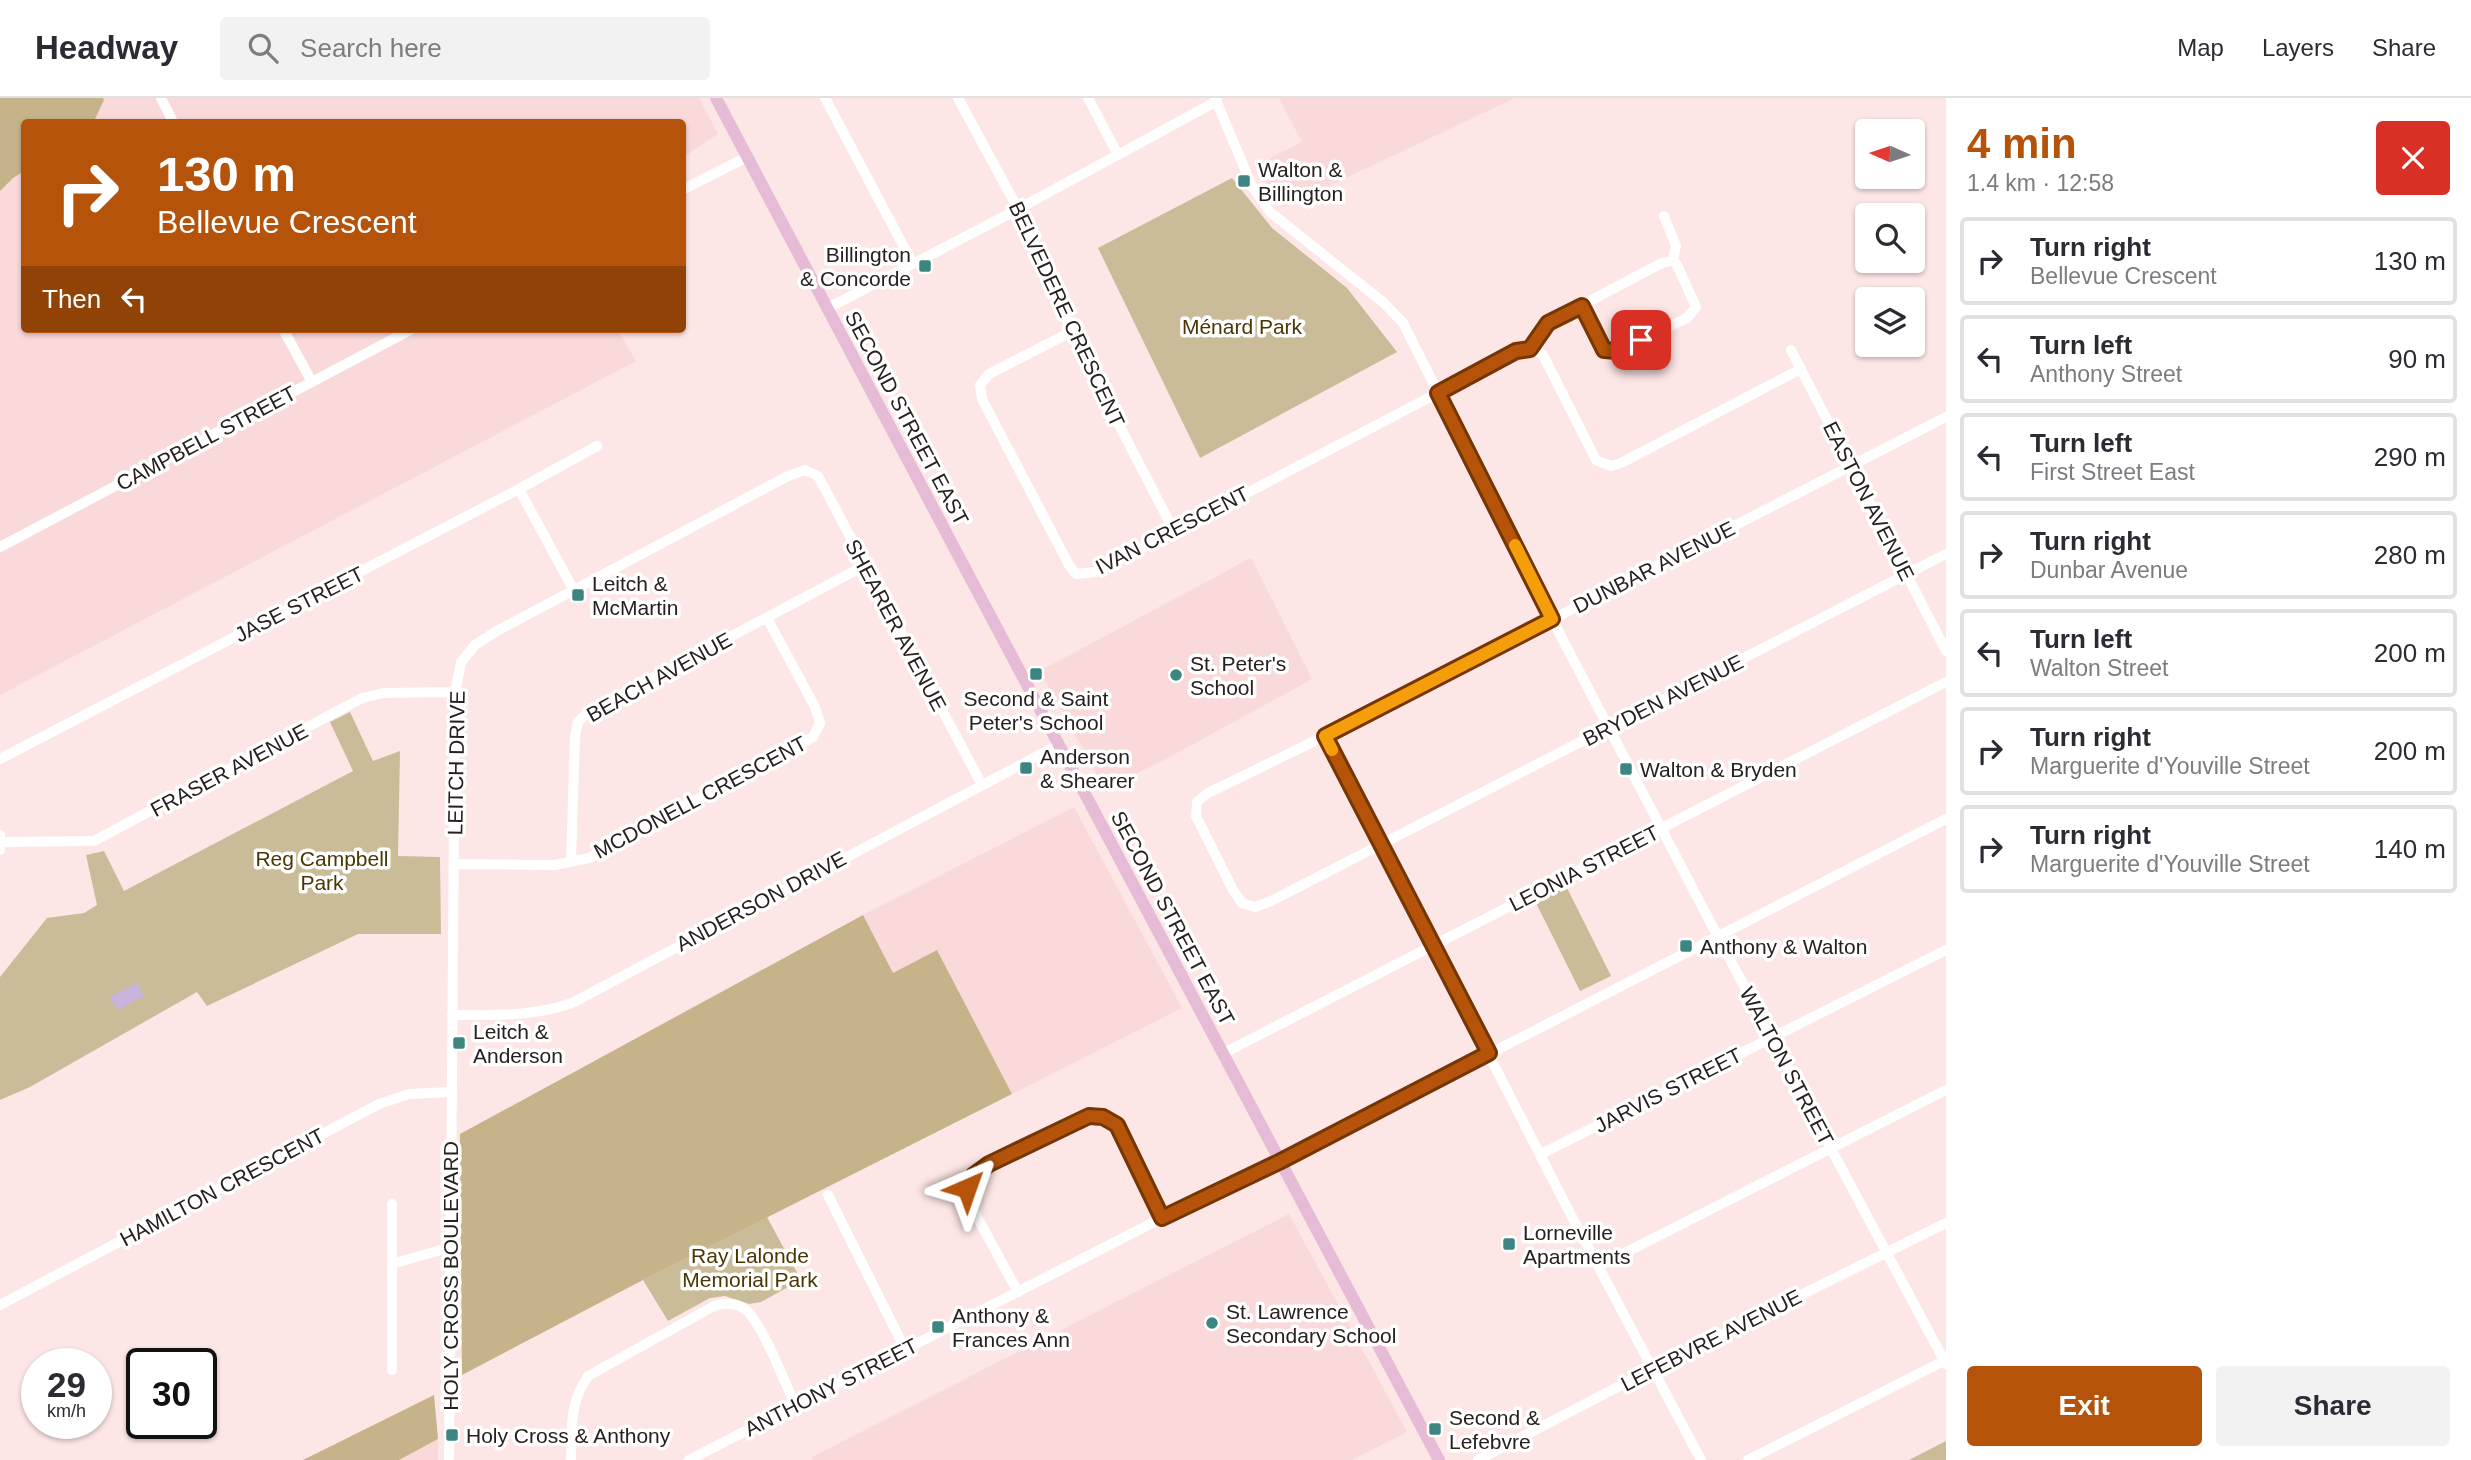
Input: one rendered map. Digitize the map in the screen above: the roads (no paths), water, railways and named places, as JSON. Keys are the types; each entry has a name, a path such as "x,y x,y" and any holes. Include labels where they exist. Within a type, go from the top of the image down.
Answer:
{"main road":[{"name":"SECOND STREET EAST","path":"716,98 1439,1460"}],"street":[{"path":"161,98 172,119"},
{"path":"824,98 913,264"},
{"name":"BELVEDERE CRESCENT","path":"958,98 1018,209 1054,282 1071,332 1174,531"},
{"path":"1088,98 1118,155"},
{"path":"828,308 1018,209 1216,100"},
{"name":"WALTON STREET","path":"1216,100 1252,186 1270,212 1384,303 1403,323 1552,619 1945,1362"},
{"path":"686,188 747,157"},
{"path":"1664,216 1676,246 1672,260"},
{"path":"1582,306 1604,350 1618,351 1687,318 1696,307 1677,265 1672,260"},
{"path":"1672,260 1548,323 1530,349 1542,355 1596,460 1611,466 1633,457 1801,369"},
{"name":"IVAN CRESCENT","path":"1071,332 989,374 980,385 982,399 1076,574 1096,572 1516,351 1530,349"},
{"path":"285,333 312,382"},
{"name":"CAMPBELL STREET","path":"0,547 404,333"},
{"name":"EASTON AVENUE","path":"1791,351 1946,651"},
{"name":"DUNBAR AVENUE","path":"1380,845 1270,901 1255,906 1242,903 1196,816 1197,802 1208,793 1325,736 1946,417"},
{"name":"JASE STREET","path":"0,759 597,446"},
{"name":"SHEARER AVENUE","path":"805,470 818,476 982,785"},
{"name":"LEITCH DRIVE","path":"451,1092 455,692 461,663 475,645 495,632 788,476 805,470"},
{"path":"519,489 573,589"},
{"name":"BRYDEN AVENUE","path":"1380,845 1946,554"},
{"name":"BEACH AVENUE","path":"571,862 575,735 579,722 588,712 864,566"},
{"name":"MCDONELL CRESCENT","path":"454,864 555,865 598,853 813,737 820,723 815,706 767,618"},
{"name":"LEONIA STREET","path":"1222,1054 1946,682"},
{"name":"FRASER AVENUE","path":"1,843 94,841 362,698 383,692 455,692"},
{"path":"1325,736 1701,1460"},
{"name":"ANDERSON DRIVE","path":"452,1016 523,1015 572,1003 1058,745"},
{"name":"ANTHONY STREET","path":"689,1460 1162,1218 1279,1162 1946,819"},
{"name":"JARVIS STREET","path":"1541,1154 1946,950"},
{"path":"1599,1266 1946,1090"},
{"name":"HOLY CROSS BOULEVARD","path":"449,1460 451,1092"},
{"name":"HAMILTON CRESCENT","path":"0,1305 379,1104 408,1094 451,1092"},
{"path":"1018,1292 970,1204 967,1188 974,1175 989,1164 1089,1116 1103,1117 1117,1125 1162,1218"},
{"path":"828,1195 905,1349"},
{"path":"391,1370 392,1204"},
{"name":"LEFEBVRE AVENUE","path":"1478,1460 1652,1369 1946,1223"},
{"path":"392,1264 451,1247"},
{"path":"571,1460 572,1410 578,1391 588,1376 714,1306 727,1302 743,1308 756,1321 796,1406"},
{"path":"1748,1460 1945,1362"}],"place":[{"name":"Walton & Billington","path":"1244,181"},
{"name":"Billington & Concorde","path":"925,266"},
{"name":"Leitch & McMartin","path":"578,595"},
{"name":"Second & Saint Peter's School","path":"1036,674"},
{"name":"St. Peter's School","path":"1176,675"},
{"name":"Anderson & Shearer","path":"1026,768"},
{"name":"Walton & Bryden","path":"1626,769"},
{"name":"Anthony & Walton","path":"1686,946"},
{"name":"Leitch & Anderson","path":"459,1043"},
{"name":"Lorneville Apartments","path":"1509,1244"},
{"name":"St. Lawrence Secondary School","path":"1212,1323"},
{"name":"Anthony & Frances Ann","path":"938,1327"},
{"name":"Second & Lefebvre","path":"1435,1429"},
{"name":"Holy Cross & Anthony","path":"452,1435"}],"park label":[{"name":"Ménard Park","path":"1242,326"},
{"name":"Reg Campbell Park","path":"322,870"},
{"name":"Ray Lalonde Memorial Park","path":"750,1267"}]}
